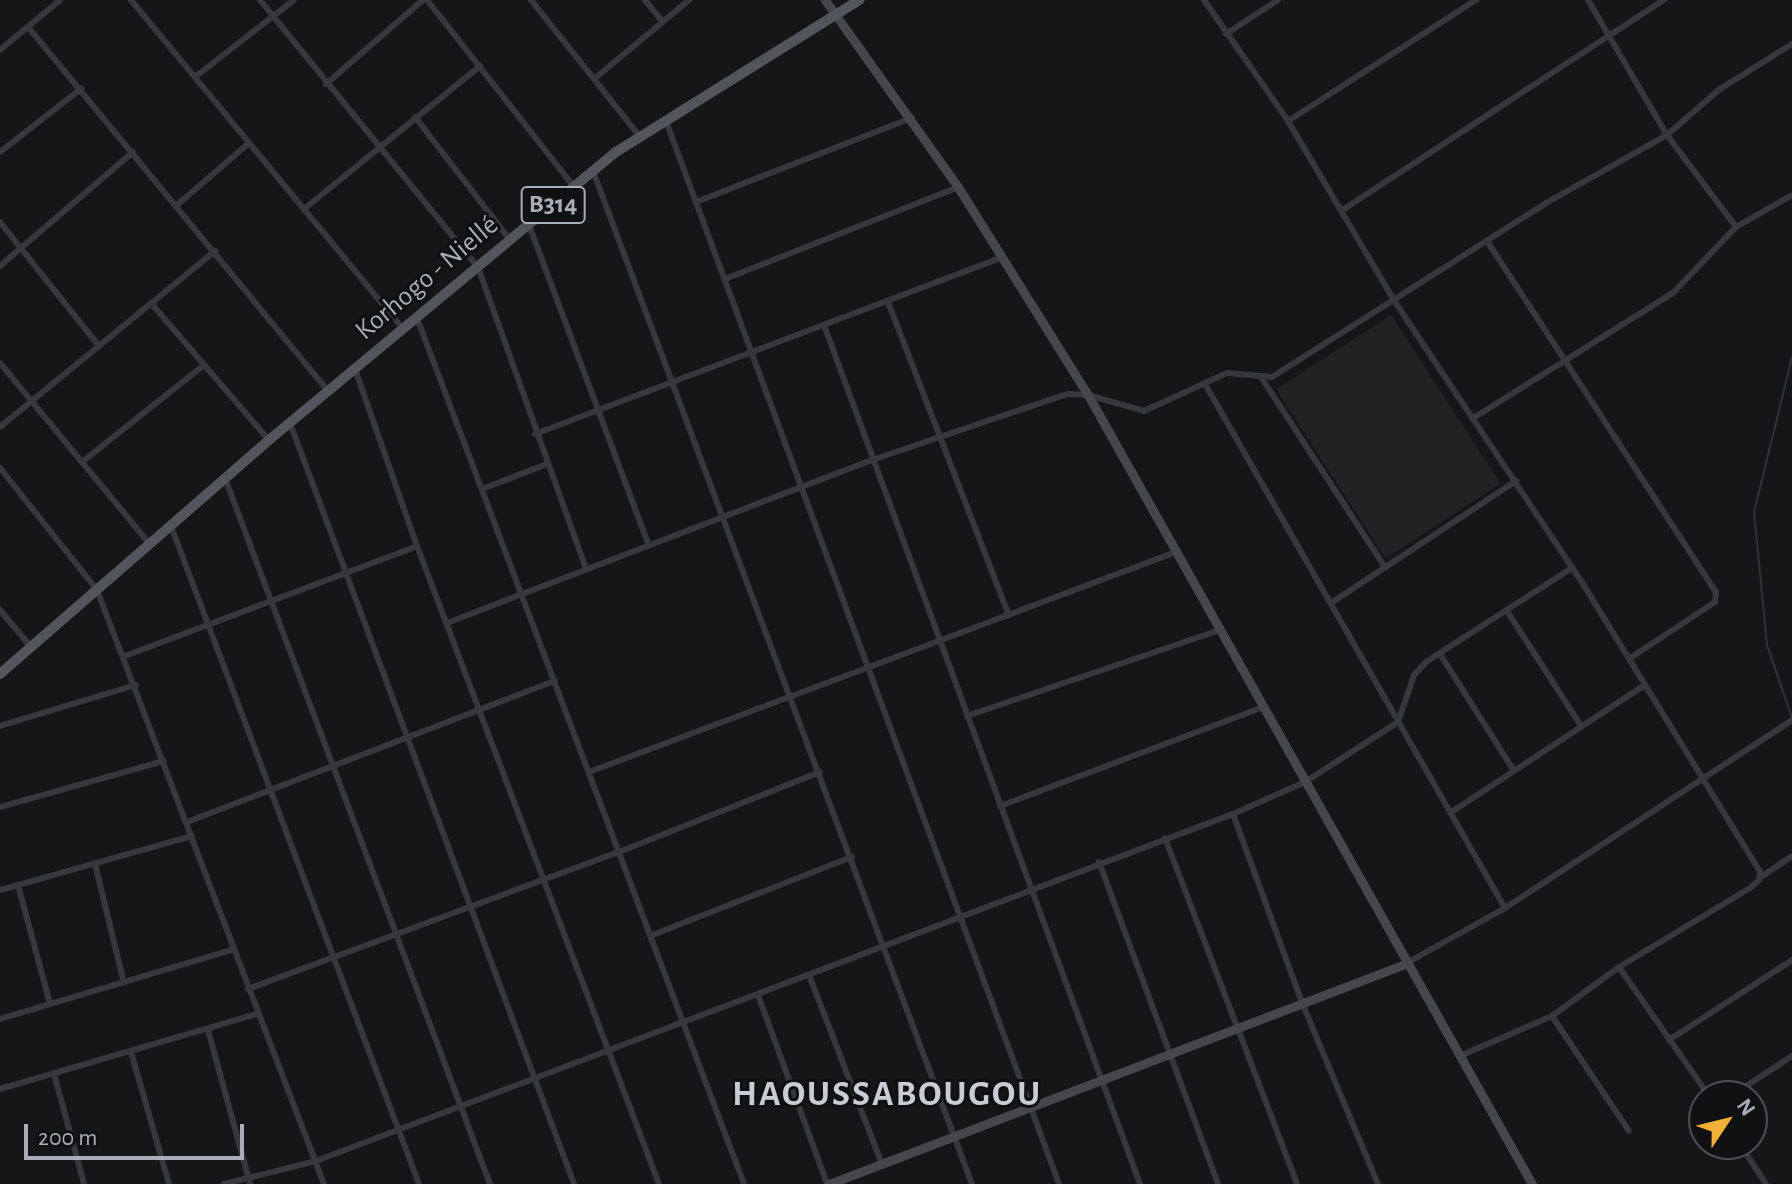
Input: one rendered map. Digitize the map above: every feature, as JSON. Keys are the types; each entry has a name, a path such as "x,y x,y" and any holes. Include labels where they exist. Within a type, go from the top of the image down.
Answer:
{"main road":[{"name":"Korhogo - Niellé","path":"269,440 593,171 640,137 859,0"},
{"name":"B314","path":"0,674 269,440"}],"street":[{"path":"0,50 60,0"},
{"path":"131,0 403,329"},
{"path":"260,0 378,149 478,267 535,434 586,568"},
{"path":"195,77 294,0"},
{"path":"326,84 425,0 574,187"},
{"path":"531,0 640,137"},
{"path":"645,0 663,22"},
{"path":"594,79 689,0"},
{"path":"825,0 912,118 958,187 1088,395 1405,964 1532,1184"},
{"path":"1204,0 1288,121 1395,302 1475,417 1572,568 1761,877"},
{"path":"1226,34 1278,0"},
{"path":"1288,121 1476,0"},
{"path":"1588,0 1667,135 1736,227"},
{"path":"1341,211 1664,0"},
{"path":"28,27 328,391"},
{"path":"447,623 872,460 1068,394 1088,395 1144,411 1227,373 1272,377 1395,302 1546,203 1667,135 1720,89 1792,44"},
{"path":"304,209 480,66"},
{"path":"0,152 81,89"},
{"path":"415,117 510,240"},
{"path":"696,202 912,118"},
{"path":"666,121 1059,1184"},
{"path":"177,205 249,143"},
{"path":"0,266 133,152"},
{"path":"593,171 793,696 972,1184"},
{"path":"725,279 958,187"},
{"path":"1475,417 1674,292 1736,227 1792,195"},
{"path":"0,222 99,346"},
{"path":"529,225 648,544"},
{"path":"1487,241 1716,592 1715,602 1629,659"},
{"path":"0,427 215,251"},
{"path":"535,434 1003,257"},
{"path":"888,302 1009,615"},
{"path":"151,303 269,440"},
{"path":"417,318 744,1184"},
{"path":"824,325 1140,1184"},
{"path":"0,363 150,544"},
{"path":"82,462 204,365"},
{"path":"355,369 417,546 659,1184"},
{"path":"1261,377 1385,567"},
{"path":"1205,384 1505,908"},
{"path":"290,423 574,1184"},
{"path":"482,489 547,464"},
{"path":"0,468 97,590 125,656 232,950 324,1184"},
{"path":"225,478 490,1184"},
{"path":"1331,603 1516,481"},
{"path":"171,526 419,1184"},
{"path":"125,656 417,546"},
{"path":"589,772 1176,552"},
{"path":"224,1184 316,1161 460,1104 758,995 1099,862 1233,814 1305,782 1398,722 1414,675 1440,654 1572,568"},
{"path":"0,610 31,647"},
{"path":"1507,611 1581,726"},
{"path":"967,716 1219,630"},
{"path":"1440,654 1514,771"},
{"path":"187,822 555,681"},
{"path":"0,726 136,685"},
{"path":"1450,813 1645,685"},
{"path":"1000,806 1264,707"},
{"path":"758,995 828,1184 1405,964 1505,908 1789,722"},
{"path":"0,807 164,761"},
{"path":"248,989 619,852 820,772"},
{"path":"1233,814 1303,1005 1378,1184"},
{"path":"0,890 192,836"},
{"path":"1165,838 1297,1184"},
{"path":"1460,1056 1552,1016 1619,967 1750,888 1792,856"},
{"path":"650,936 852,857"},
{"path":"1099,862 1167,1054 1218,1184"},
{"path":"95,864 124,983"},
{"path":"18,885 50,1004"},
{"path":"0,1019 232,950"},
{"path":"1669,1040 1792,960"},
{"path":"1619,967 1698,1080"},
{"path":"809,975 882,1164"},
{"path":"0,1089 257,1014"},
{"path":"1552,1016 1629,1131"},
{"path":"208,1030 249,1180"},
{"path":"131,1052 169,1184"},
{"path":"1755,1080 1792,1056"},
{"path":"54,1074 84,1184"},
{"path":"1750,1160 1766,1184"}],"shaded area":[{"path":"1391,315 1500,484 1386,558 1276,390"}],"waterway":[{"path":"1792,357 1754,512 1767,645 1792,718"}],"district":[{"name":"HAOUSSABOUGOU","path":"887,1095"}]}
